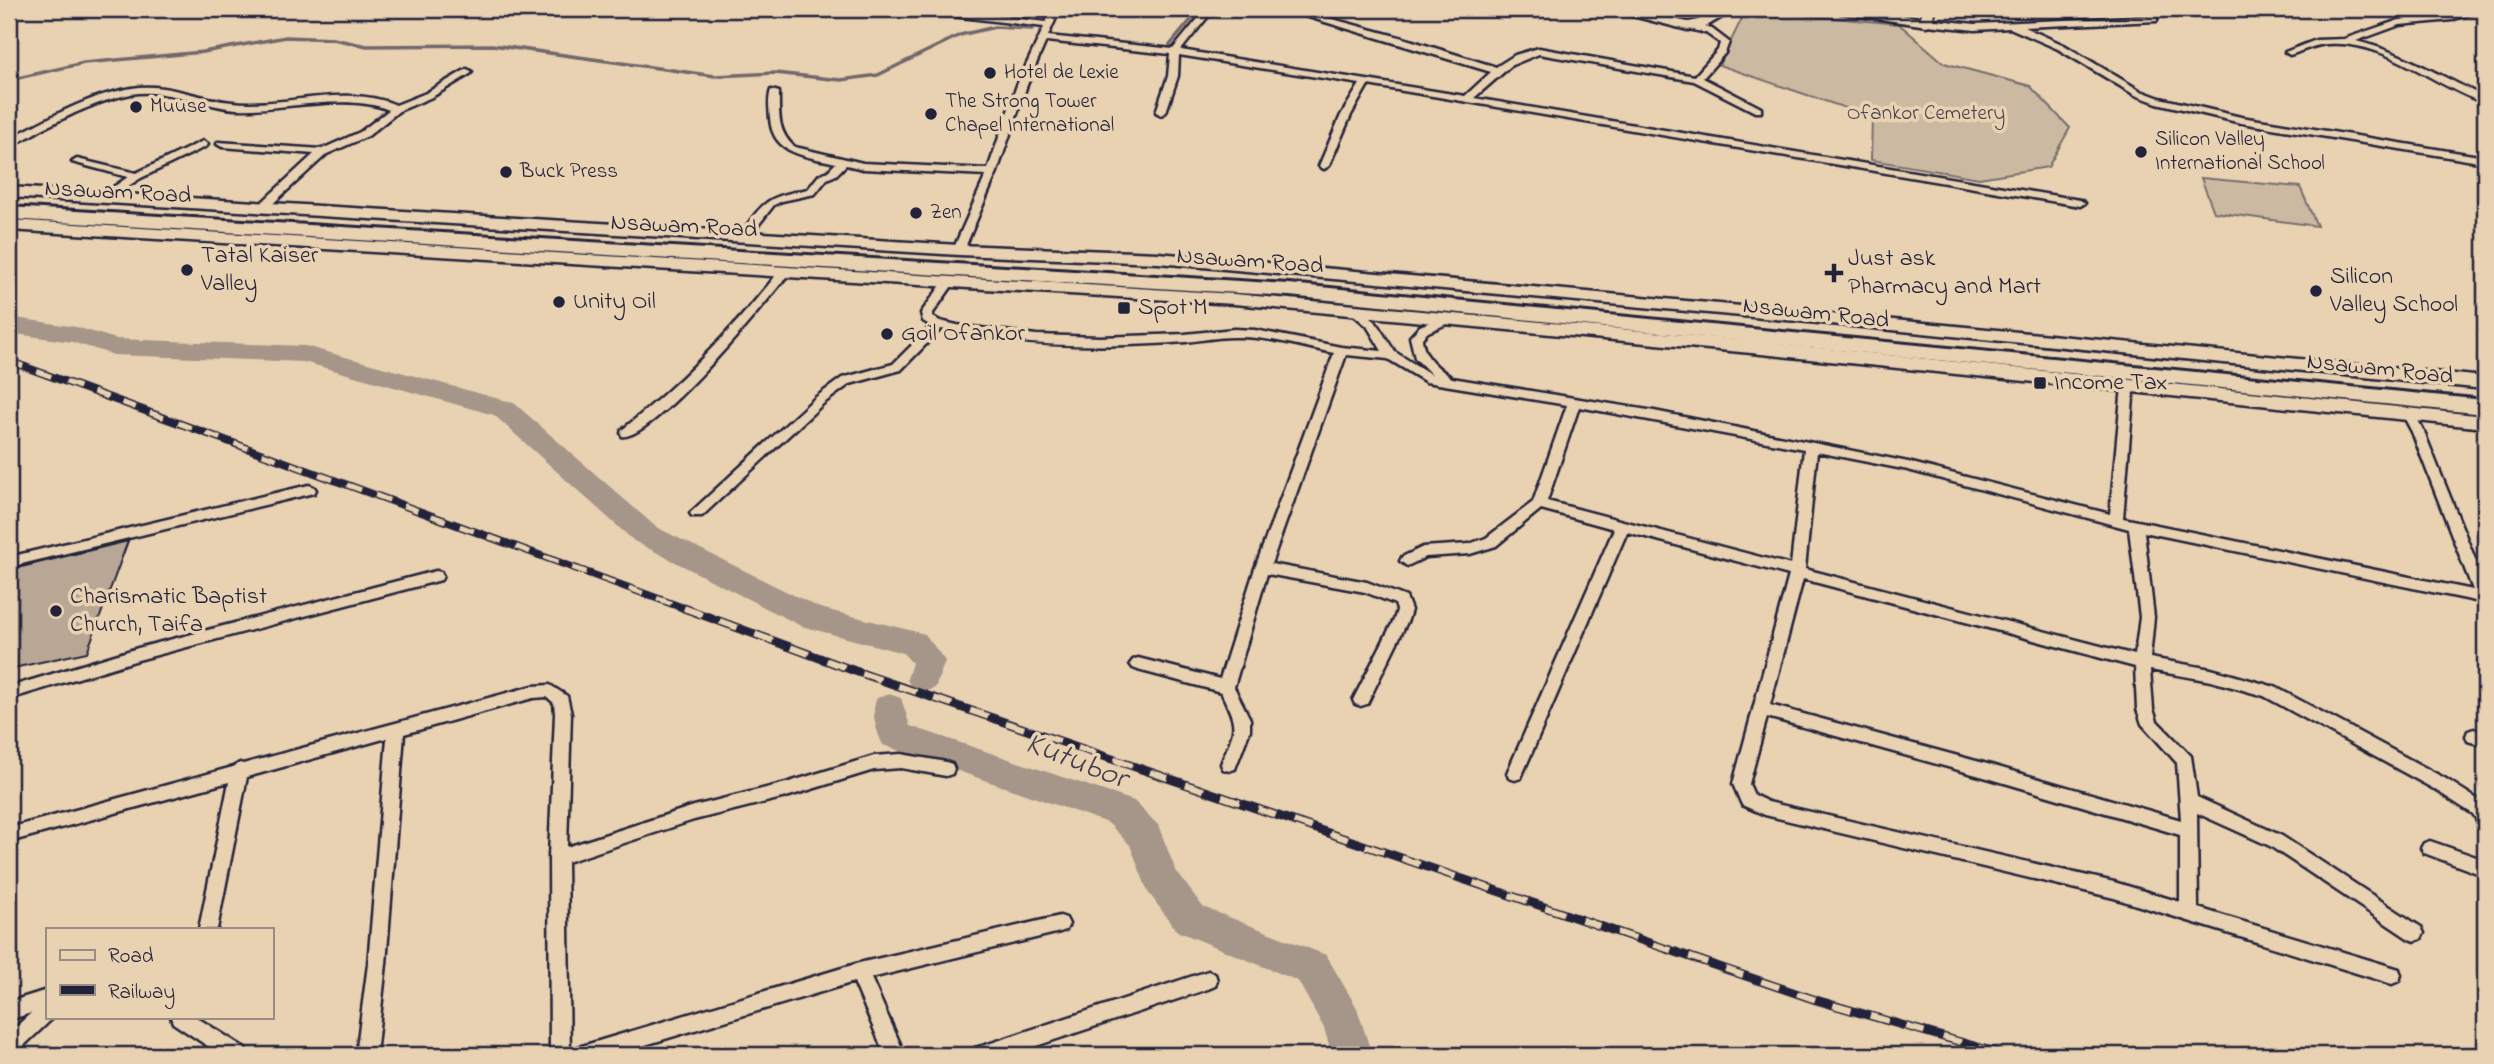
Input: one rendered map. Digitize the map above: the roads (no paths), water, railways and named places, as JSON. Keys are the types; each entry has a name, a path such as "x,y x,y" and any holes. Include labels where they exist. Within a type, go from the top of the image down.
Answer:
{"highway":[{"name":"Nsawam Road","path":"9,203 1324,282 2032,351 2364,387 2485,407"},
{"name":"Nsawam Road","path":"9,213 1289,290 2364,387 2485,392"}],"main road":[{"path":"9,192 959,250 1158,258 1865,322 2485,383"},
{"path":"9,225 1234,299 1751,347 2485,422"}],"street":[{"path":"9,14 18,9"},
{"path":"919,9 1049,25"},
{"path":"959,250 992,172 1022,85 1056,9"},
{"path":"1161,112 1172,76 1175,52 1210,9"},
{"path":"1286,9 1400,40 1498,71"},
{"path":"1611,9 1642,12 1709,31 1725,42 1722,51 1697,79"},
{"path":"1688,26 1701,24 1730,9"},
{"path":"1840,9 1962,26 2154,19"},
{"path":"1927,22 1928,9"},
{"path":"2290,52 2316,43 2345,41 2399,23 2452,17 2481,9"},
{"path":"2013,26 2060,47 2138,93 2157,100 2241,120 2483,162"},
{"path":"1043,38 1175,52 2080,203"},
{"path":"2345,41 2385,53 2485,100"},
{"path":"1467,99 1510,60 1539,51 1697,79 1758,110"},
{"path":"263,207 323,152 364,134 396,109 429,95 467,72"},
{"path":"1324,166 1346,115 1365,83"},
{"path":"9,143 113,95 150,88 224,105 356,101 383,104 396,109"},
{"path":"774,92 776,134 792,149 843,162 887,168 992,172"},
{"path":"104,198 137,176 203,144"},
{"path":"222,144 323,152"},
{"path":"77,162 137,176"},
{"path":"745,235 770,203 779,198 811,192 823,177 832,173 843,162"},
{"path":"627,433 689,381 733,339 785,271"},
{"path":"948,283 927,313 929,321 938,325 1036,339 1100,341 1255,334 1341,351 1391,355"},
{"path":"1354,310 1371,324 1391,355 1426,378 1575,401 1811,446 1908,467 2136,526 2484,598"},
{"path":"1445,320 1424,329 1416,337 1416,348 1419,357 1449,382"},
{"path":"697,513 820,400 846,381 897,367 938,325"},
{"path":"1229,764 1242,730 1242,719 1226,687 1262,568 1341,351"},
{"path":"2116,521 2127,386"},
{"path":"1406,561 1423,552 1470,549 1491,542 1539,504 1575,401"},
{"path":"2409,415 2484,598"},
{"path":"1811,446 1797,573 1741,784 1748,800 1766,808 2114,890 2392,975"},
{"path":"9,562 309,490"},
{"path":"1539,504 1738,554 1797,573 2143,663 2211,675 2269,691 2440,784 2479,809 2485,818"},
{"path":"1515,774 1623,525"},
{"path":"2136,526 2147,617 2143,663 2145,709 2150,724 2185,761 2189,801 2189,913"},
{"path":"1262,568 1367,587 1401,601 1404,610 1401,620 1361,700"},
{"path":"9,692 138,654 436,576"},
{"path":"1139,664 1226,687"},
{"path":"9,835 396,728 533,692 550,691 561,700 563,714 558,857 560,1055"},
{"path":"1760,709 1991,772 2189,831"},
{"path":"366,1055 377,964 396,728"},
{"path":"558,857 694,813 786,790 874,763 901,761 946,769"},
{"path":"208,928 240,770"},
{"path":"2189,801 2276,841 2415,933"},
{"path":"2430,848 2485,868"},
{"path":"582,1055 859,972 1060,924"},
{"path":"859,972 895,1055"},
{"path":"982,1055 1208,980"},
{"path":"9,1011 46,999"},
{"path":"9,1046 46,1012"},
{"path":"182,1018 238,1055"}],"waterway":[{"path":"1170,45 1200,9"},
{"path":"9,80 84,63 203,52 286,37 333,39 367,46 492,45 715,76 775,73 841,80 878,75 960,35 995,27 1032,29"},
{"path":"9,325 76,335 114,347 305,354 504,409 645,534 812,618 914,643 929,661 923,679"},
{"name":"Kutubor","path":"889,707 895,735 1121,812 1145,836 1161,880 1190,919 1312,968 1343,1022 1352,1055"}],"railway":[{"path":"9,361 689,610"},
{"path":"684,608 855,671 1816,1000 2005,1055"}],"place":[{"name":"Hotel de Lexie","path":"990,73"},
{"name":"Muuse","path":"136,107"},
{"name":"The Strong Tower Chapel International","path":"931,114"},
{"name":"Silicon Valley International School","path":"2141,152"},
{"name":"Buck Press","path":"506,172"},
{"name":"Zen","path":"916,213"},
{"name":"Tatal Kaiser Valley","path":"187,270"},
{"name":"Just ask Pharmacy and Mart","path":"1834,273"},
{"name":"Silicon Valley School","path":"2316,291"},
{"name":"Unity Oil","path":"559,302"},
{"name":"Spot M","path":"1124,308"},
{"name":"Goil Ofankor","path":"887,334"},
{"name":"Income Tax","path":"2040,383"},
{"name":"Charismatic Baptist Church, Taifa","path":"56,611"}],"park label":[{"name":"Ofankor Cemetery","path":"1926,114"}]}
